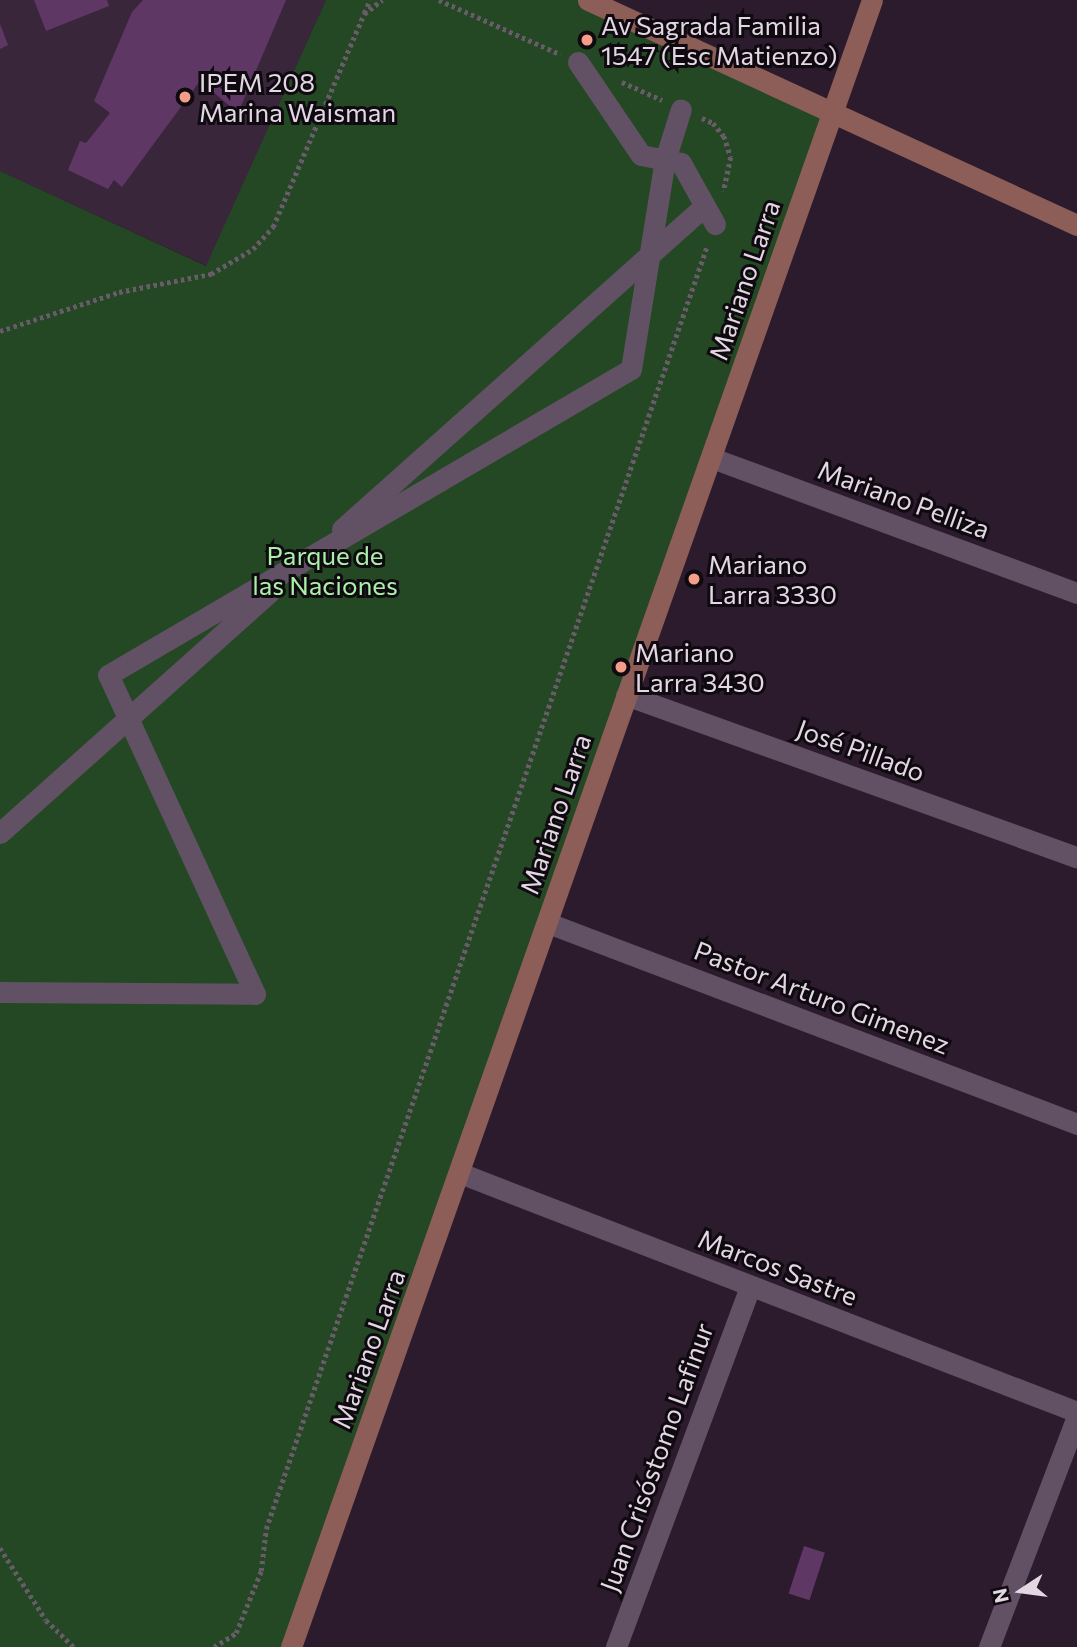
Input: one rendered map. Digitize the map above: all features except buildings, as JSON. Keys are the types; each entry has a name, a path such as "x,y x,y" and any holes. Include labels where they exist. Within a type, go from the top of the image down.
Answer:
{"main road":[{"path":"588,0 1077,225"},
{"name":"Mariano Larra","path":"291,1647 872,0"}],"street":[{"path":"0,833 649,255 710,215 681,163 641,155 578,62"},
{"path":"0,992 255,995 108,676 631,369 665,160 681,109"},
{"name":"Mariano Pelliza","path":"712,458 1077,593"},
{"name":"José Pillado","path":"626,695 1077,857"},
{"name":"Pastor Arturo Gimenez","path":"548,923 1077,1124"},
{"name":"Marcos Sastre","path":"460,1173 1077,1414"},
{"name":"Juan Crisóstomo Lafinur","path":"616,1647 750,1287"},
{"path":"989,1647 1077,1414"}],"path":[{"path":"0,331 119,292 211,274 253,249 272,227 370,0"},
{"path":"363,14 382,0"},
{"path":"214,1647 236,1633 261,1571 271,1516 731,157 724,136 713,123 439,0"},
{"path":"0,1548 46,1620 74,1647"},
{"path":"225,1639 228,1647"}],"shaded area":[{"name":"IPEM 208 Marina Waisman","path":"0,0 326,0 207,266 0,171"}],"green space":[{"name":"Parque de las Naciones","path":"326,0 588,0 832,113 291,1647 0,1647 0,171 206,266"}],"place":[{"name":"Av Sagrada Familia 1547 (Esc Matienzo)","path":"587,40"},
{"name":"IPEM 208 Marina Waisman","path":"185,97"},
{"name":"Mariano Larra 3330","path":"694,579"},
{"name":"Mariano Larra 3430","path":"621,667"}]}
